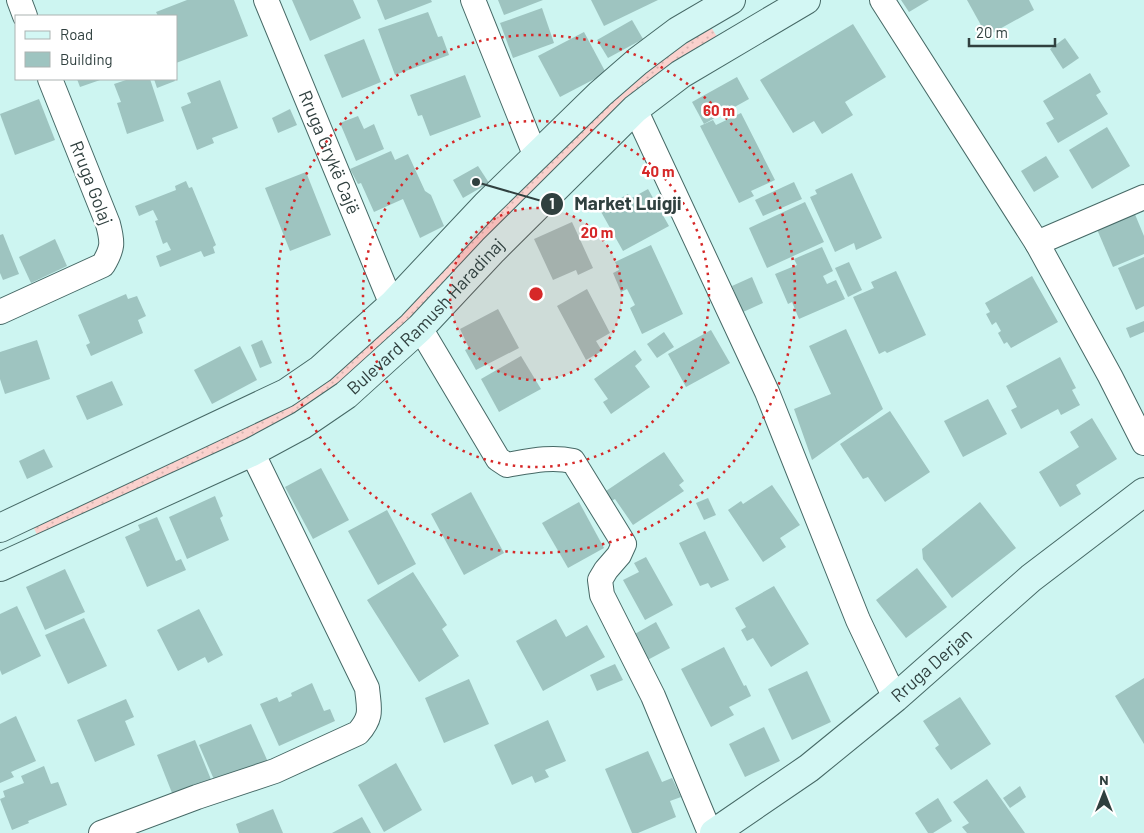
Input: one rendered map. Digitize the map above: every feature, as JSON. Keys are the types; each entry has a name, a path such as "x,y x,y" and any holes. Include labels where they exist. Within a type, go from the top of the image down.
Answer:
{"street":[{"path":"19,0 25,15"},
{"name":"Rruga Grykë Cajë","path":"266,0 392,305"},
{"path":"473,0 536,157"},
{"name":"Bulevard Ramush Haradinaj","path":"2,523 286,392 321,368 392,305 486,205 600,94 638,61 678,31 703,7 730,0"},
{"name":"Bulevard Ramush Haradinaj","path":"9,563 252,452 302,425 346,395 420,328 493,250 635,109 681,74 806,0"},
{"path":"882,0 1037,243 1110,376 1144,443"},
{"name":"Rruga Golaj","path":"0,312 103,265 110,253 113,241 108,224 50,80"},
{"path":"635,109 767,392 858,620 895,698"},
{"path":"1037,243 1144,197"},
{"path":"420,328 498,459 507,465 547,458 561,458 573,461 624,544 620,555 606,570 600,580 602,594 653,696 710,833"},
{"path":"101,833 196,797 275,771 358,733 368,722 367,688 252,452"},
{"name":"Rruga Derjan","path":"714,833 809,768 895,698 1031,578 1144,492"},
{"path":"2,523 9,563"}],"shaded area":[{"path":"711,27 719,40 411,321 309,411 38,537 32,524 212,441 483,225 629,85 667,56"}],"building":[{"path":"187,0 234,0 248,36 178,62 178,15 158,15 156,12"},
{"path":"292,0 353,0 361,18 310,41"},
{"path":"377,0 431,0 432,2 385,20"},
{"path":"498,0 543,0 504,15"},
{"path":"591,0 658,0 604,26"},
{"path":"901,0 929,0 909,12"},
{"path":"967,0 1029,0 1034,10 987,36"},
{"path":"542,8 554,43 513,58 500,23"},
{"path":"428,12 438,37 442,36 449,55 395,75 378,29"},
{"path":"632,20 643,39 608,58 597,40"},
{"path":"853,24 886,77 845,102 853,115 822,134 814,121 793,133 760,80"},
{"path":"584,32 606,73 560,97 538,56"},
{"path":"1065,38 1079,58 1063,69 1050,49"},
{"path":"364,39 381,82 342,98 324,55"},
{"path":"1090,73 1101,92 1096,95 1108,114 1058,143 1046,123 1054,119 1043,101"},
{"path":"465,75 481,117 430,136 422,115 418,116 410,95"},
{"path":"737,77 749,99 704,124 692,102"},
{"path":"77,80 100,80 80,87"},
{"path":"126,80 150,80 164,121 127,134 117,103 121,102 114,84"},
{"path":"154,80 175,81 157,88"},
{"path":"220,80 238,128 212,138 214,143 197,150 181,107 191,103 187,93"},
{"path":"39,99 55,140 15,155 0,114"},
{"path":"290,109 297,125 278,133 272,118"},
{"path":"741,113 775,180 751,191 754,196 739,203 700,126 713,120 716,125"},
{"path":"358,116 364,129 374,124 384,149 356,161 340,123"},
{"path":"1107,127 1130,166 1092,189 1069,150"},
{"path":"391,151 395,160 408,154 425,191 431,195 444,226 420,238 403,199 374,212 361,183 358,184 350,169"},
{"path":"1046,156 1059,177 1034,192 1021,171"},
{"path":"478,166 489,183 463,198 453,180"},
{"path":"306,172 331,235 290,251 265,188"},
{"path":"852,173 882,238 856,250 854,243 835,252 810,197 817,194 815,190"},
{"path":"186,181 189,188 192,187 216,245 213,247 215,253 204,257 201,251 160,267 156,256 171,250 167,242 163,244 155,221 158,220 153,210 139,216 135,206 176,190 175,186"},
{"path":"794,182 802,199 763,216 755,200"},
{"path":"648,189 669,226 623,251 600,210 628,194 630,199"},
{"path":"805,202 824,242 767,268 749,228"},
{"path":"1134,212 1144,236 1144,254 1113,267 1096,227"},
{"path":"572,222 593,268 578,275 576,270 553,280 534,239"},
{"path":"3,234 19,274 3,280 0,273 0,235"},
{"path":"55,239 67,266 31,283 19,257"},
{"path":"651,245 683,314 642,334 630,308 635,305 627,289 621,292 613,273 619,270 615,262"},
{"path":"822,247 833,271 823,276 827,284 836,280 845,299 799,319 792,302 788,304 775,274 797,265 794,259"},
{"path":"1144,257 1144,306 1136,310 1118,268"},
{"path":"849,262 862,290 848,297 835,268"},
{"path":"896,271 926,335 887,353 885,351 879,354 853,297 874,288 871,282"},
{"path":"1032,276 1058,322 1011,348 1007,342 1004,344 998,333 1001,331 996,322 992,325 986,314 990,312 985,303"},
{"path":"752,277 763,303 743,312 732,286"},
{"path":"587,289 610,333 596,341 602,351 586,360 557,306"},
{"path":"126,294 128,299 137,296 146,316 138,320 143,333 91,356 86,345 90,343 78,315"},
{"path":"498,309 519,348 476,370 465,350 469,348 460,329"},
{"path":"1144,321 1144,332 1130,338 1126,328"},
{"path":"846,329 883,409 812,460 794,409 831,394 809,346"},
{"path":"711,330 730,363 686,387 668,354"},
{"path":"664,332 674,347 657,358 647,344"},
{"path":"37,340 50,379 5,394 0,379 0,352"},
{"path":"262,340 272,363 260,368 251,345"},
{"path":"240,346 257,380 212,404 194,370"},
{"path":"635,350 642,360 635,366 650,387 611,414 603,402 608,399 594,379"},
{"path":"521,356 541,389 499,412 481,379"},
{"path":"1060,357 1076,388 1072,390 1080,405 1061,415 1058,409 1021,429 1011,410 1017,407 1006,386"},
{"path":"112,381 123,405 87,420 76,396"},
{"path":"988,399 1007,434 963,457 944,421"},
{"path":"890,411 930,472 885,502 868,477 863,479 840,444"},
{"path":"1092,418 1117,459 1076,485 1081,494 1060,507 1039,472 1079,447 1070,432"},
{"path":"44,449 53,467 27,479 19,461"},
{"path":"664,452 684,481 679,485 684,491 633,525 615,499 609,502 603,493"},
{"path":"321,468 349,520 313,539 285,487"},
{"path":"772,485 800,525 780,538 786,547 763,562 728,510 741,501 743,504"},
{"path":"471,492 504,553 464,575 431,514"},
{"path":"215,496 223,516 220,518 229,540 187,559 169,517"},
{"path":"708,498 716,515 704,520 696,503"},
{"path":"579,502 604,548 568,568 542,523"},
{"path":"980,502 1016,548 952,598 923,559 922,549"},
{"path":"387,510 416,564 378,585 348,531"},
{"path":"157,517 176,561 181,559 186,570 147,587 125,537 140,530 138,525"},
{"path":"705,531 729,580 711,588 708,583 700,586 679,543"},
{"path":"646,557 673,605 645,620 623,580 639,572 634,563"},
{"path":"917,568 947,607 906,638 876,600"},
{"path":"65,569 85,612 45,630 26,587"},
{"path":"413,572 447,625 442,629 459,656 419,682 367,600"},
{"path":"774,586 809,644 771,667 753,638 747,641 741,630 746,627 735,608"},
{"path":"17,606 41,656 2,675 0,670 0,614"},
{"path":"199,609 223,655 208,663 205,657 178,671 157,630"},
{"path":"84,618 107,666 68,684 45,635"},
{"path":"556,619 566,637 587,625 605,657 543,691 516,641"},
{"path":"656,622 670,648 640,664 626,639"},
{"path":"724,647 751,696 729,707 734,715 711,727 681,669"},
{"path":"615,664 623,680 597,691 590,675"},
{"path":"807,671 831,722 792,740 768,689"},
{"path":"1144,678 1144,744 1115,696"},
{"path":"469,679 489,724 444,743 425,698"},
{"path":"312,683 324,711 330,709 335,721 279,746 260,704 277,697 279,702 292,696 291,693"},
{"path":"960,697 991,744 951,770 935,748 939,745 923,721"},
{"path":"126,699 134,717 125,721 135,745 95,762 77,720"},
{"path":"16,716 36,761 11,772 14,777 0,783 0,724"},
{"path":"548,720 566,761 545,770 549,777 535,783 532,776 512,785 494,745"},
{"path":"251,724 268,762 216,784 199,745"},
{"path":"764,727 780,761 745,777 729,744"},
{"path":"195,740 212,782 174,798 157,755"},
{"path":"648,751 662,782 672,778 681,797 670,801 676,817 638,833 632,833 605,769"},
{"path":"396,763 422,810 384,832 358,785"},
{"path":"44,766 51,784 58,782 67,805 28,821 29,823 12,830 0,799 5,797 3,791 24,783 21,776"},
{"path":"987,779 1025,833 967,833 962,827 969,823 953,802"},
{"path":"1020,786 1026,797 1010,808 1003,798"},
{"path":"938,798 952,821 933,833 928,833 915,813"},
{"path":"273,809 283,833 239,833 236,824"},
{"path":"362,817 371,833 332,833"}],"place":[{"name":"Market Luigji","path":"476,182"}]}
